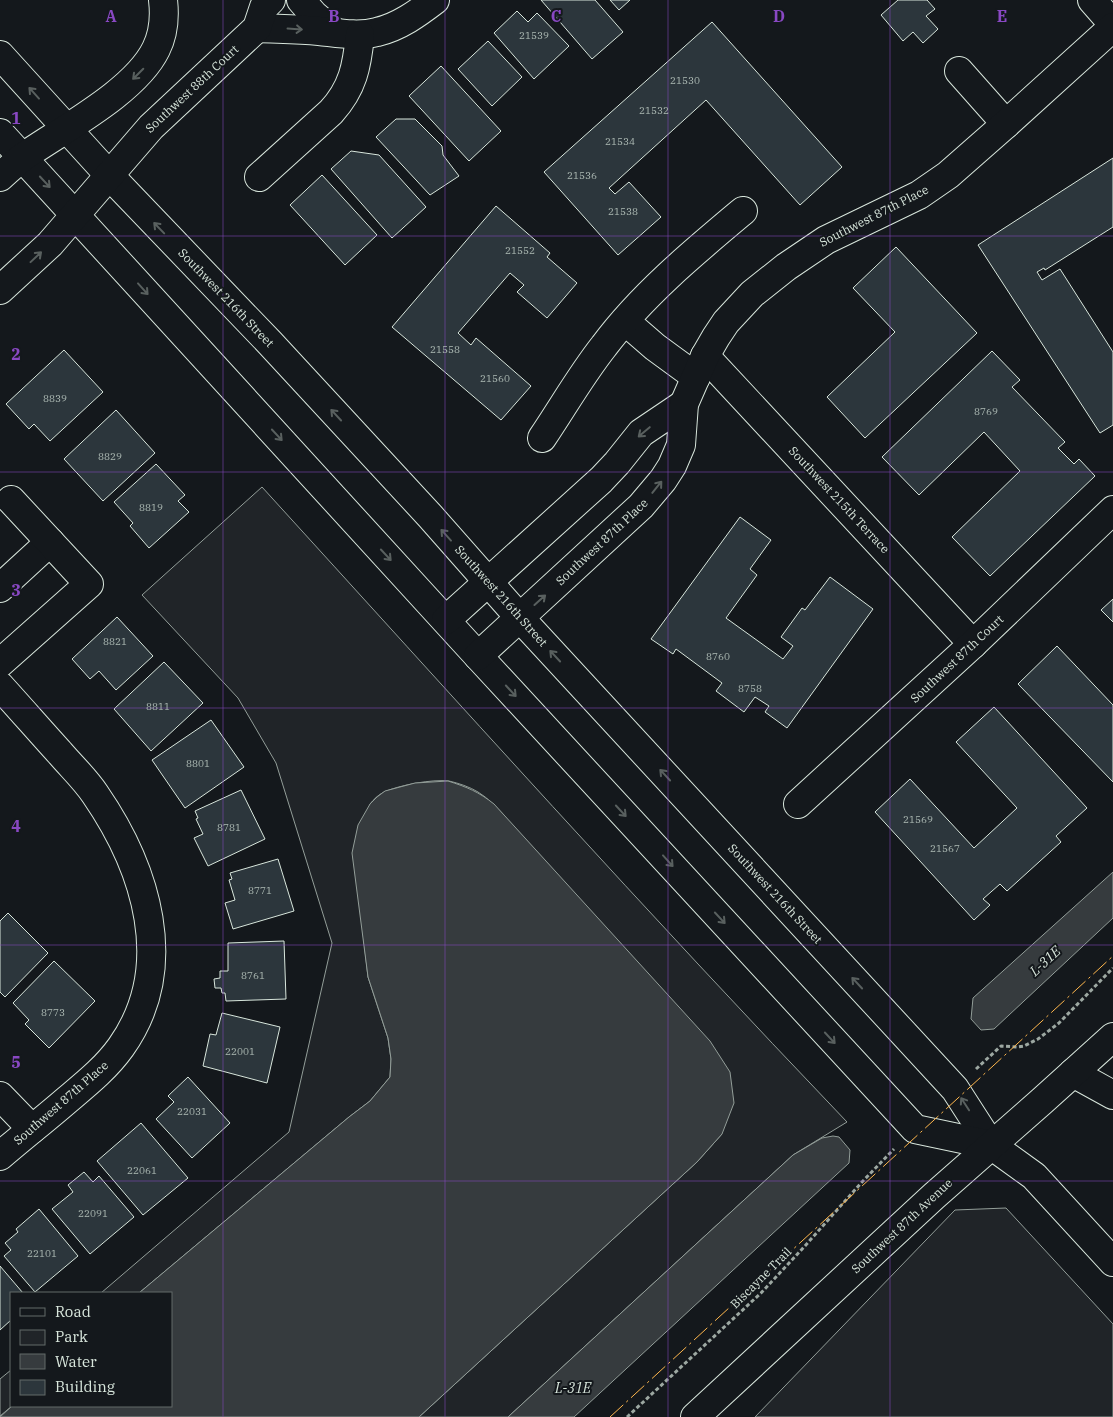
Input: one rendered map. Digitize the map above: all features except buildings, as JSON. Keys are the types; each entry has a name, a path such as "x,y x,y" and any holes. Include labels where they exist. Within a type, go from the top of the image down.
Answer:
{"street":[{"path":"0,177 22,158 110,98 144,67 156,50 163,32 164,0"},
{"name":"Southwest 88th Court","path":"0,290 50,244 151,128 257,28 264,7 271,0"},
{"path":"301,0 314,15 334,32"},
{"name":"Southwest 87th Place","path":"478,656 641,506 663,480 672,466 681,445 684,404 701,367 726,322 752,294 767,281 826,240 919,195 948,175 1113,25 1092,0"},
{"path":"257,28 360,35 378,32 396,25 413,16 428,2"},
{"path":"258,177 340,103 356,68 360,35"},
{"name":"Southwest 216th Street","path":"0,55 109,175 270,342 520,618 955,1089 991,1145 1034,1176 1113,1262"},
{"path":"959,71 1006,124"},
{"name":"Southwest 216th Street","path":"0,133 478,656 915,1129 991,1145"},
{"path":"542,438 604,345 624,321 662,283 743,212"},
{"name":"Southwest 215th Terrace","path":"624,321 656,347 701,367 973,644"},
{"path":"446,620 600,480 617,463 641,432 684,404"},
{"path":"0,663 89,584 11,500"},
{"name":"Southwest 87th Court","path":"798,804 973,644 1113,510"},
{"path":"0,588 50,542"},
{"name":"Southwest 87th Place","path":"0,686 91,788 109,817 140,881 150,926 152,954 147,995 134,1027 120,1049 88,1082 0,1156"},
{"name":"Southwest 87th Avenue","path":"695,1417 934,1196 1113,1037"},
{"path":"1073,1074 1113,1095"},
{"path":"0,1096 32,1129"}],"path":[{"path":"974,1071 1001,1046 1024,1046 1051,1030 1113,968"},
{"name":"Biscayne Trail","path":"627,1417 772,1282 862,1182 900,1143"}],"green space":[{"path":"262,487 626,886 847,1122 793,1155 508,1417 419,1417 697,1162 722,1134 504,815 482,794 456,783 434,781 407,785 384,792 370,804 362,924 368,977 388,1038 391,1059 390,1077 370,1101 140,1292 102,1292 289,1132 332,943 276,763 238,698 142,595"},
{"path":"1006,1208 1113,1324 1113,1417 755,1417 955,1210"},
{"path":"10,1371 11,1407 0,1416 0,1379"}],"water":[{"path":"448,781 472,790 494,804 710,1041 730,1072 734,1103 722,1134 697,1162 419,1417 0,1417 11,1407 172,1407 172,1292 140,1292 370,1101 390,1077 391,1059 388,1038 368,977 352,853 358,825 370,804 385,791 415,783"},
{"name":"L-31E","path":"1113,872 1113,918 994,1029 981,1030 971,1019 973,998"},
{"name":"L-31E","path":"839,1137 850,1150 849,1163 574,1417 508,1417 793,1155 822,1138"}],"power":[{"path":"610,1417 1113,956"}]}
